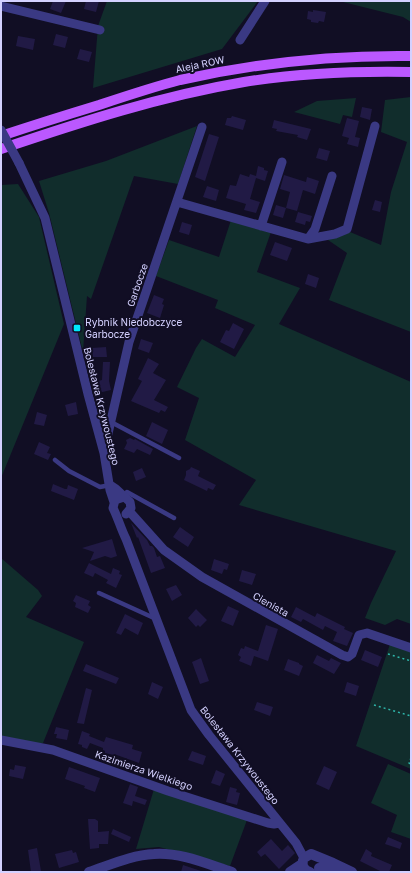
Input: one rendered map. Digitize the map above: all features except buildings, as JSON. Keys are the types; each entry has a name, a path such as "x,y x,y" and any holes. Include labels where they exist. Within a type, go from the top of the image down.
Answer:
{"main road":[{"name":"Aleja ROW","path":"1,136 127,96 179,81 224,71 270,63 333,58 411,56"},
{"path":"1,149 125,109 245,82 366,71 411,72"}],"street":[{"path":"240,40 265,1"},
{"path":"1,6 100,30"},
{"path":"178,202 308,239 335,234 347,229 375,126"},
{"name":"Garbocze","path":"104,453 129,342 178,202 202,127"},
{"name":"Bolesława Krzywoustego","path":"1,130 19,163 44,218 104,453 114,502"},
{"path":"261,226 282,162"},
{"path":"308,239 315,229 332,176"},
{"path":"110,485 130,502 131,508 124,513 113,508 114,502 118,498 124,497"},
{"name":"Bolesława Krzywoustego","path":"124,513 126,539 158,619 186,698 195,716 296,843 311,865"},
{"name":"Cienista","path":"124,513 164,550 202,577 342,655 348,657 352,654 360,635 367,633 411,648"},
{"name":"Kazimierza Wielkiego","path":"1,740 53,750 168,791 268,823 279,823"},
{"path":"89,872 129,859 158,854 187,858 232,872"},
{"path":"290,872 311,865 333,863 352,872"}],"lane":[{"path":"111,422 179,458"},
{"path":"55,460 69,471 100,487 110,485"},
{"path":"124,497 127,492 174,518"},
{"path":"99,593 158,619"}],"path":[{"path":"388,654 411,661"},
{"path":"374,706 411,716"},
{"path":"411,758 409,763 411,764"}],"green space":[{"path":"107,1 258,1 222,49 93,88 98,26"},
{"path":"339,1 411,1 411,22 403,17"},
{"path":"411,97 411,332 329,300 347,253 328,240 350,232 381,245 391,192 407,142 381,132 385,100"},
{"path":"356,98 352,117 343,115 340,124 294,112 317,101"},
{"path":"197,126 178,184 134,176 91,299 87,296 83,352 49,213 39,181 106,161"},
{"path":"18,184 39,217 64,324 1,478 1,185"},
{"path":"231,220 271,232 257,272 300,288 279,324 411,382 411,624 397,619 385,625 365,618 396,551 239,505 256,480 185,440 199,398 177,387 196,348 202,339 235,357 255,325 215,308 218,300 156,276 169,240 219,257"},
{"path":"1,558 38,590 42,596 26,617 84,642 43,743 1,737"},
{"path":"390,644 411,651 411,769 356,746"},
{"path":"388,764 411,774 411,839 391,832 397,815 371,803"},
{"path":"154,789 247,820 230,866 159,847 136,849"}],"place":[{"name":"Rybnik Niedobczyce Garbocze","path":"77,328"}]}
